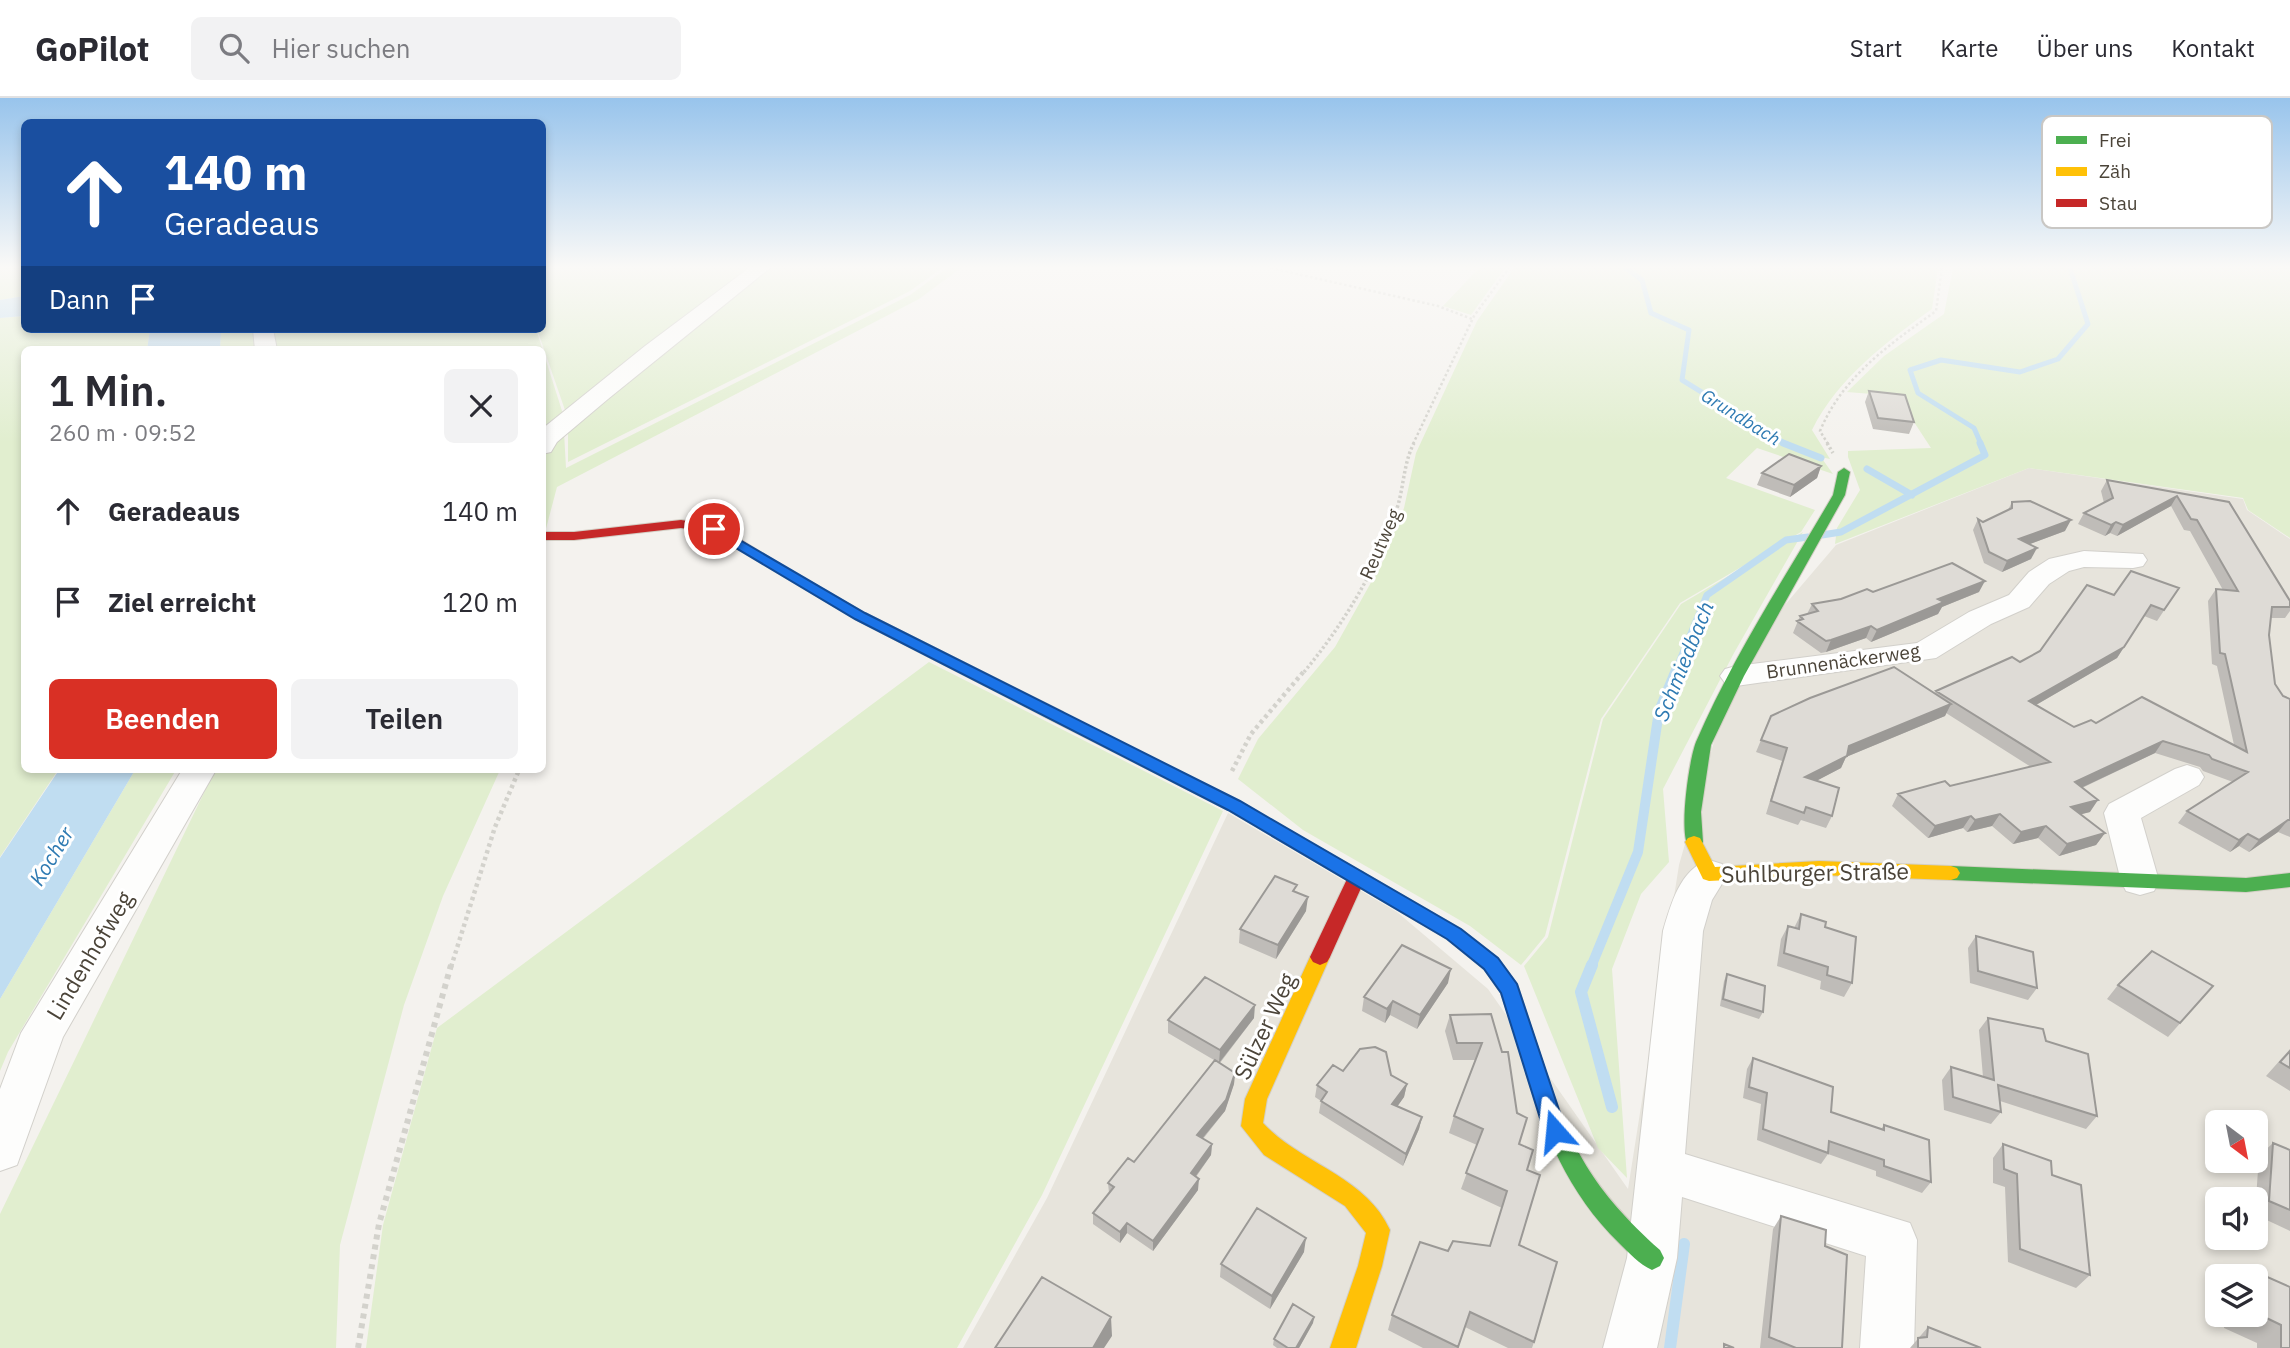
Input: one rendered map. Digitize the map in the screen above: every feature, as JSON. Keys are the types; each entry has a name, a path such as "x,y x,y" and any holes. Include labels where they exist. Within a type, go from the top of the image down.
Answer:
{"street":[{"path":"546,440 682,326"},
{"path":"1709,874 1694,842 1692,812 1703,745 1736,676 1839,495 1844,472"},
{"path":"546,536 574,536 681,524 714,529 860,616 1234,806 1454,934 1491,964 1510,990 1555,1131 1596,1203 1626,1236 1652,1258"},
{"name":"Brunnenäckerweg","path":"1736,676 1925,651 1980,618 2019,601 2039,578 2059,565 2084,559 2133,560"},
{"name":"Lindenhofweg","path":"0,1150 43,1033 197,773"},
{"path":"2140,881 2122,813 2187,777"},
{"name":"Suhlburger Straße","path":"1630,1348 1652,1258 1683,931 1693,897 1709,874 1819,868 2246,886 2290,880"},
{"name":"Sülzer Weg","path":"1343,1348 1370,1266 1378,1230 1353,1198 1272,1148 1252,1126 1256,1099 1357,877"},
{"path":"1660,1168 1892,1240 1887,1348"}],"path":[{"name":"Reutweg","path":"1234,806 1231,773 1251,734 1328,643 1377,558 1398,505 1410,450 1469,326"},
{"path":"1844,472 1820,431 1826,413 1852,377 1915,326"},
{"path":"358,1348 379,1224 447,975 495,827 518,773"}],"shaded area":[{"path":"2029,468 2243,499 2247,510 2290,539 2290,1348 963,1348 1047,1198 1228,813 1397,912 1488,989 1628,1189 1679,865 1737,661 1836,545"}],"green space":[{"path":"0,326 21,326 21,333 149,333 148,346 21,346 21,773 56,773 0,857"},
{"path":"546,326 671,326 566,413 546,355 546,346 543,346 538,333 546,333"},
{"path":"692,326 839,326 568,462 568,433 606,393"},
{"path":"848,326 866,326 557,487 546,529 546,360 563,414 566,468"},
{"path":"1475,326 1908,326 1864,362 1849,378 1822,411 1812,430 1830,459 1803,453 1823,460 1833,474 1757,448 1726,478 1815,510 1801,532 1680,603 1601,719 1545,936 1521,965 1470,926 1303,830 1238,779 1258,739 1335,647 1383,561 1404,508 1416,453"},
{"path":"1926,326 2290,326 2290,538 2248,510 2243,498 2029,468 1835,544 1837,528 1860,490 1848,451 1931,448 1897,396 1847,392 1884,356"},
{"path":"221,333 537,333 541,346 220,346"},
{"path":"1803,532 1734,653 1663,789 1669,862 1641,894 1612,969 1627,1178 1598,1148 1524,966 1548,937 1603,719 1681,604"},
{"path":"929,662 1223,811 1042,1195 957,1348 366,1348 383,1225 437,1028"},
{"path":"133,773 174,773 8,1052 0,1071 0,999"},
{"path":"214,773 499,773 443,896 404,1005 340,1245 336,1348 0,1348 0,1214"}],"water":[{"path":"149,333 221,333 220,346 148,346"},
{"name":"Kocher","path":"57,773 133,773 0,999 0,858"}],"building":[{"path":"1869,391 1905,395 1914,422 1878,418"},
{"path":"1789,454 1821,466 1794,485 1762,473"},
{"path":"2107,480 2229,502 2290,601 2290,607 2272,607 2269,635 2275,684 2283,696 2290,699 2290,820 2259,840 2248,834 2239,840 2187,811 2248,772 2212,759 2209,755 2163,741 2075,782 2098,800 2071,807 2105,833 2067,844 2046,826 2021,832 2000,814 1975,820 1971,816 1935,826 1898,794 1945,781 1950,786 2050,762 1936,691 2012,657 2020,662 2040,651 2087,585 2114,595 2131,571 2179,588 2164,610 2151,605 2124,647 2029,701 2074,727 2091,720 2096,723 2142,697 2247,752 2225,654 2220,653 2216,589 2238,591 2197,520 2191,519 2177,496 2123,525 2116,522 2111,525 2084,513 2113,498"},
{"path":"2030,501 2071,520 2019,539 2037,548 2007,561 1989,552 1978,519 1983,522 2012,508 2012,502"},
{"path":"1952,563 1985,581 1938,599 1944,602 1877,630 1871,626 1831,640 1826,641 1797,621 1803,619 1800,616 1818,611 1812,604 1841,599 1867,589 1873,592"},
{"path":"1894,667 1951,704 1849,746 1847,756 1805,777 1839,788 1832,816 1806,807 1804,813 1771,801 1787,748 1761,740 1771,716 1810,698"},
{"path":"1275,876 1297,885 1293,891 1308,897 1278,945 1240,929"},
{"path":"1801,914 1826,922 1825,927 1856,937 1852,983 1827,975 1828,967 1784,953 1788,926 1799,929"},
{"path":"1976,936 2033,952 2037,988 1978,971"},
{"path":"1402,945 1451,969 1420,1015 1393,1001 1387,1009 1364,997"},
{"path":"2152,951 2213,986 2180,1023 2118,985"},
{"path":"1727,974 1765,986 1763,1012 1723,999"},
{"path":"1205,977 1255,1005 1220,1050 1168,1020"},
{"path":"1491,1014 1502,1052 1508,1052 1517,1113 1527,1118 1519,1144 1533,1150 1527,1170 1540,1175 1519,1245 1557,1262 1534,1342 1470,1312 1458,1347 1392,1315 1420,1242 1448,1251 1453,1241 1490,1246 1507,1191 1466,1173 1483,1129 1454,1116 1482,1043 1457,1043 1450,1015"},
{"path":"1988,1018 2043,1029 2046,1041 2088,1054 2097,1116 1998,1085 2001,1112 1953,1097 1951,1067 1994,1080"},
{"path":"1375,1047 1386,1052 1391,1075 1407,1084 1392,1104 1422,1117 1406,1154 1321,1101 1327,1092 1317,1085 1333,1065 1343,1071 1360,1049"},
{"path":"2290,1051 2290,1068 2280,1062"},
{"path":"1753,1058 1833,1087 1831,1112 1884,1130 1884,1125 1929,1140 1931,1182 1884,1166 1884,1160 1829,1141 1828,1153 1763,1129 1767,1093 1749,1087"},
{"path":"1215,1060 1235,1073 1226,1100 1197,1135 1212,1144 1191,1173 1199,1179 1153,1241 1127,1223 1120,1232 1093,1213 1114,1187 1108,1183 1128,1158 1134,1162"},
{"path":"2273,1143 2290,1150 2290,1210 2269,1201"},
{"path":"2003,1144 2051,1161 2052,1175 2081,1185 2090,1275 2020,1249 2017,1174 2004,1169"},
{"path":"1257,1208 1306,1238 1272,1296 1221,1264"},
{"path":"1781,1216 1826,1230 1825,1246 1847,1255 1842,1348 1796,1348 1769,1337"},
{"path":"1042,1277 1111,1317 1093,1348 995,1348"},
{"path":"2268,1277 2290,1287 2290,1348 2281,1348 2281,1325 2268,1319"},
{"path":"1293,1304 1314,1317 1296,1348 1288,1348 1274,1339"},
{"path":"1928,1327 1981,1348 1918,1348 1918,1338 1927,1337"}],"waterway":[{"name":"Grundbach","path":"1681,326 1689,330 1682,380 1786,444"},
{"name":"Schmiedbach","path":"1981,444 1974,428 1918,393 1910,370 1941,360 2020,372 2058,359 2086,326"},
{"name":"Grundbach","path":"1783,443 1821,458"},
{"name":"Schmiedbach","path":"1911,494 1985,455 1980,443"},
{"name":"Grundbach","path":"1867,469 1911,494"},
{"name":"Schmiedbach","path":"1822,535 1841,532 1911,494"},
{"name":"Schmiedbach","path":"1675,672 1707,595 1786,540 1808,537"},
{"name":"Schmiedbach","path":"1591,967 1638,852 1659,711 1676,670"},
{"name":"Schmiedbach","path":"1592,965 1581,992 1612,1107"},
{"name":"Schmiedbach","path":"1670,1348 1684,1244"}],"traffic: fast":[{"path":"1694,842 1692,812 1703,745 1736,676 1839,495 1844,472"},
{"path":"776,566 860,616 1057,716"},
{"path":"1951,873 2246,885 2290,880"},
{"path":"1533,1063 1552,1122 1573,1167 1609,1216 1652,1258"}],"traffic: slow":[{"path":"1057,716 1234,806 1454,934 1491,964 1510,990 1533,1063"},
{"path":"1694,842 1709,874 1819,868 1951,873"},
{"path":"1320,957 1256,1099 1252,1126 1272,1148 1353,1198 1378,1230 1370,1266 1343,1348"}],"traffic: jam":[{"path":"546,536 574,536 681,524 714,529 776,566"},
{"path":"1320,957 1357,877"}],"route":[{"path":"714,529 860,616 1234,806 1454,934 1491,964 1510,990 1555,1131"}]}
